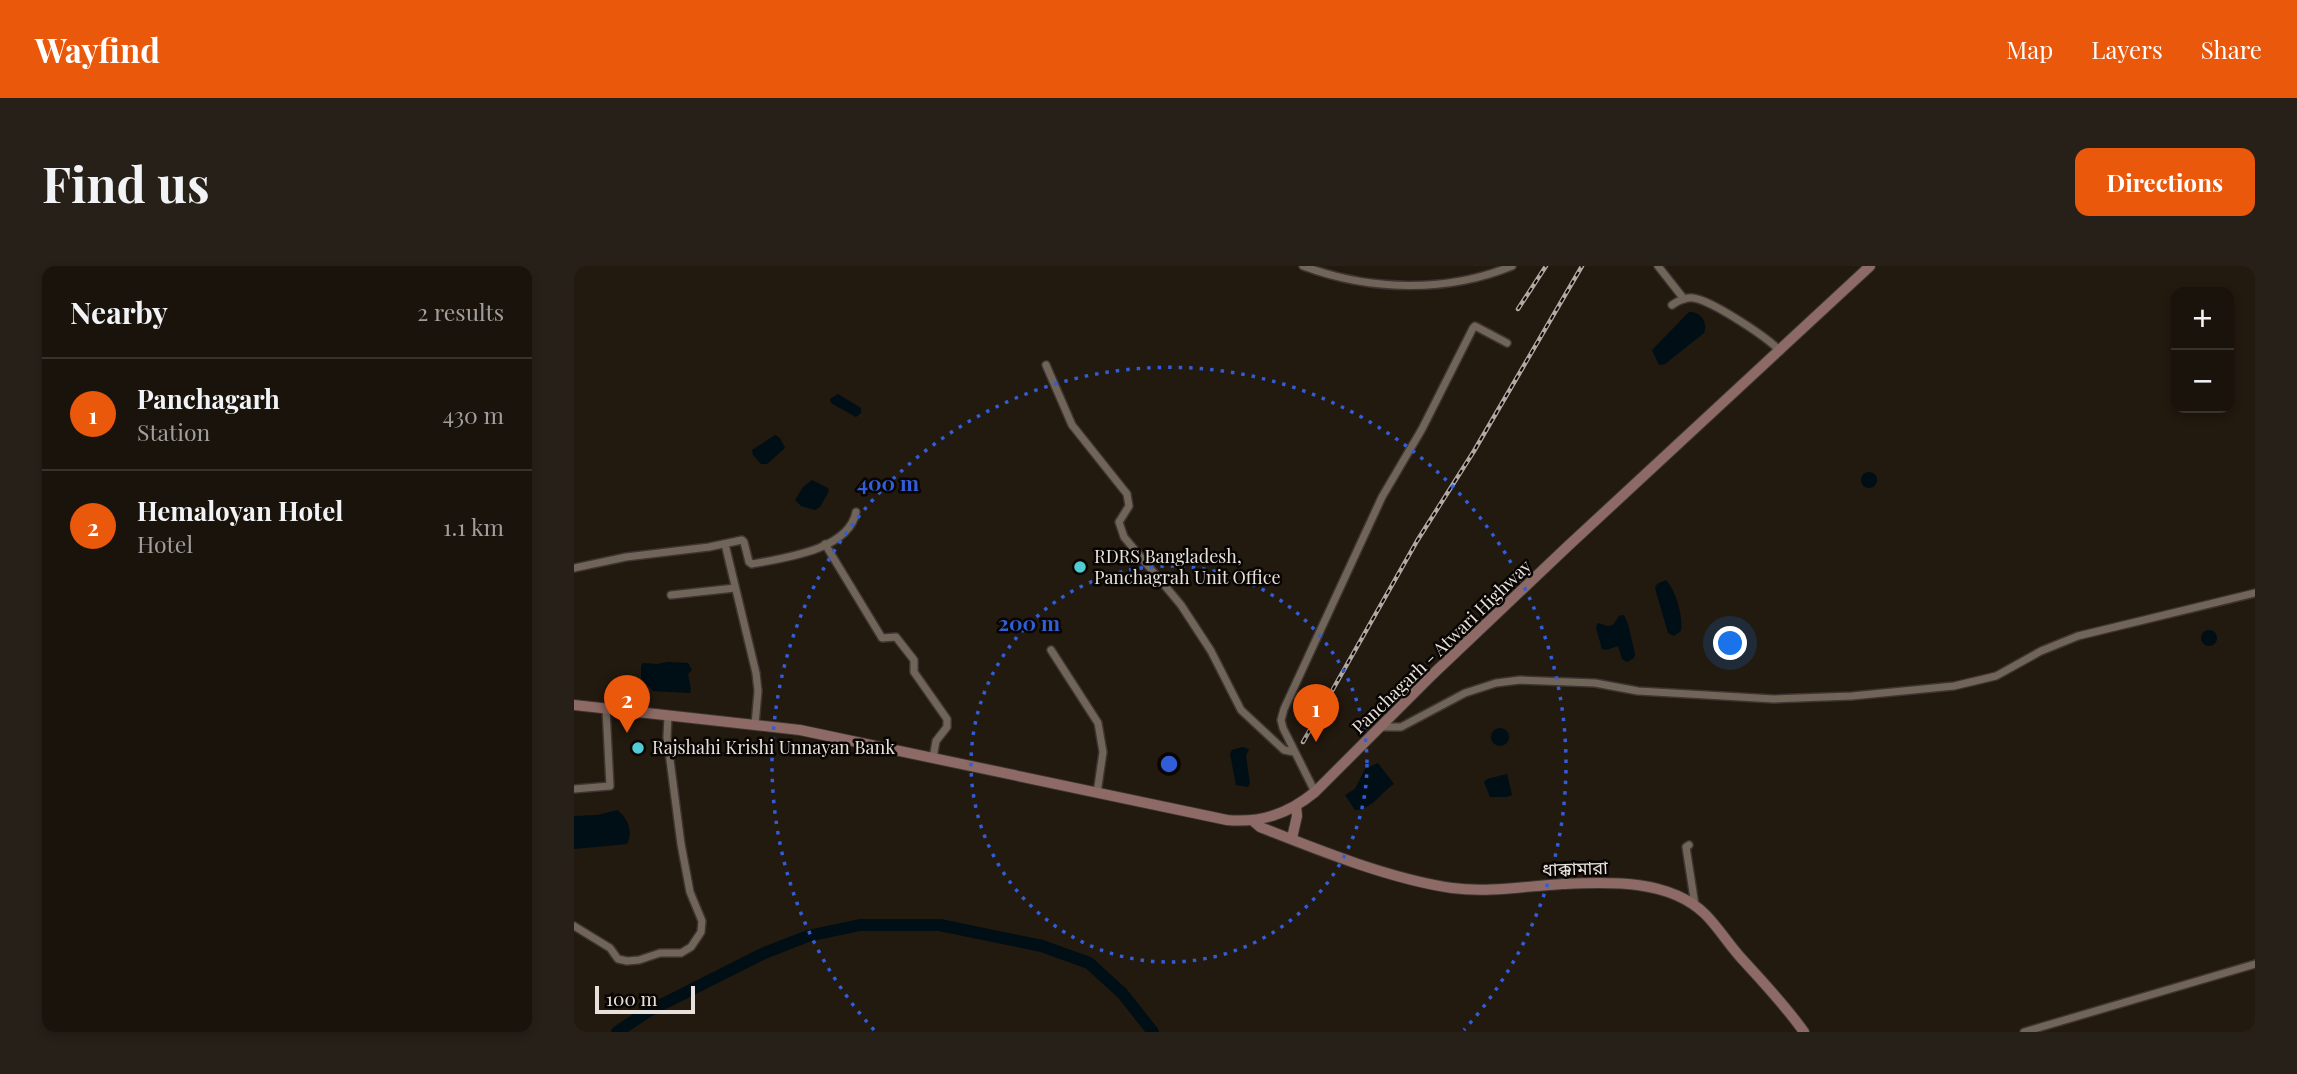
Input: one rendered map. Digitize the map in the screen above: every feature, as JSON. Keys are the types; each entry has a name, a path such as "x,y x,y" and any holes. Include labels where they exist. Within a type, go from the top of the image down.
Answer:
{"main road":[{"name":"Panchagarh - Atwari Highway","path":"574,705 822,734 1223,819 1253,821 1277,815 1296,806 1315,792 1432,675 1870,266"},
{"path":"1292,838 1297,816 1296,806"},
{"name":"ধাক্কামারা","path":"1253,821 1260,827 1405,877 1452,888 1492,890 1561,884 1620,884 1668,892 1695,905 1772,989 1804,1032"}],"street":[{"path":"1304,266 1358,280 1409,286 1462,281 1512,266"},
{"path":"1658,266 1684,299"},
{"path":"1672,305 1684,299 1696,299 1706,303 1767,338 1780,351"},
{"path":"1315,792 1281,724 1284,709 1382,497 1422,429 1473,328 1507,343"},
{"path":"1046,365 1072,425 1129,499 1129,506 1119,522 1124,537 1181,605 1216,659 1241,710 1284,750 1294,752"},
{"path":"574,568 626,557 742,540 752,564 800,554 825,544 847,532 856,512"},
{"path":"726,544 757,682 755,725"},
{"path":"825,544 882,638 896,637 912,657 914,672 947,719 947,727 936,741 933,758"},
{"path":"671,595 735,588"},
{"path":"1381,727 1401,727 1465,693 1496,683 1520,680 1607,684 1638,691 1774,699 1852,696 1954,686 1996,676 2041,651 2078,636 2255,593"},
{"path":"1051,650 1098,723 1103,752 1097,793"},
{"path":"574,789 610,786 606,709"},
{"path":"574,926 604,944 618,959 626,961 660,953 681,953 691,947 701,932 702,921 690,892 681,845 667,737 668,716"},
{"path":"1689,845 1686,847 1695,905"},
{"path":"2024,1032 2255,964"}],"shaded area":[{"path":"1689,312 1697,313 1702,318 1704,333 1665,364 1659,365 1652,350"},
{"path":"838,394 861,408 861,413 856,417 831,403 830,399"},
{"path":"775,435 780,438 785,448 767,464 761,464 752,450"},
{"path":"1866,472 1872,472 1877,480 1875,486 1866,488 1861,483 1861,477"},
{"path":"812,480 829,491 820,507 815,510 801,506 795,500 803,487"},
{"path":"1666,580 1676,597 1681,618 1681,631 1674,636 1668,633 1655,588"},
{"path":"1624,615 1635,654 1634,658 1627,662 1622,659 1618,646 1602,649 1596,628 1598,623 1613,625 1619,616"},
{"path":"2206,630 2212,630 2217,638 2215,644 2206,646 2201,641 2201,635"},
{"path":"643,663 688,663 692,670 688,674 690,693 653,691 641,678"},
{"path":"1500,728 1506,731 1509,737 1506,743 1500,746 1494,743 1491,737 1494,731"},
{"path":"1242,747 1249,749 1246,756 1250,783 1248,787 1236,785 1230,754 1232,750"},
{"path":"1378,763 1394,784 1372,804 1355,810 1345,795 1355,789 1365,769"},
{"path":"1507,774 1512,795 1490,797 1484,782"},
{"path":"617,810 628,825 630,834 627,844 574,849 574,816 598,815"}],"waterway":[{"path":"617,1032 647,1012 762,954 808,936 860,925 940,925 1042,946 1089,963 1122,993 1153,1032"}],"railway":[{"path":"1518,309 1546,266"},
{"path":"1303,742 1417,541 1474,451 1582,266"}],"place":[{"name":"RDRS Bangladesh, Panchagrah Unit Office","path":"1080,567"},
{"name":"Hemaloyan Hotel","path":"627,733"},
{"name":"Panchagarh","path":"1316,742"},
{"name":"Rajshahi Krishi Unnayan Bank","path":"638,748"}]}
